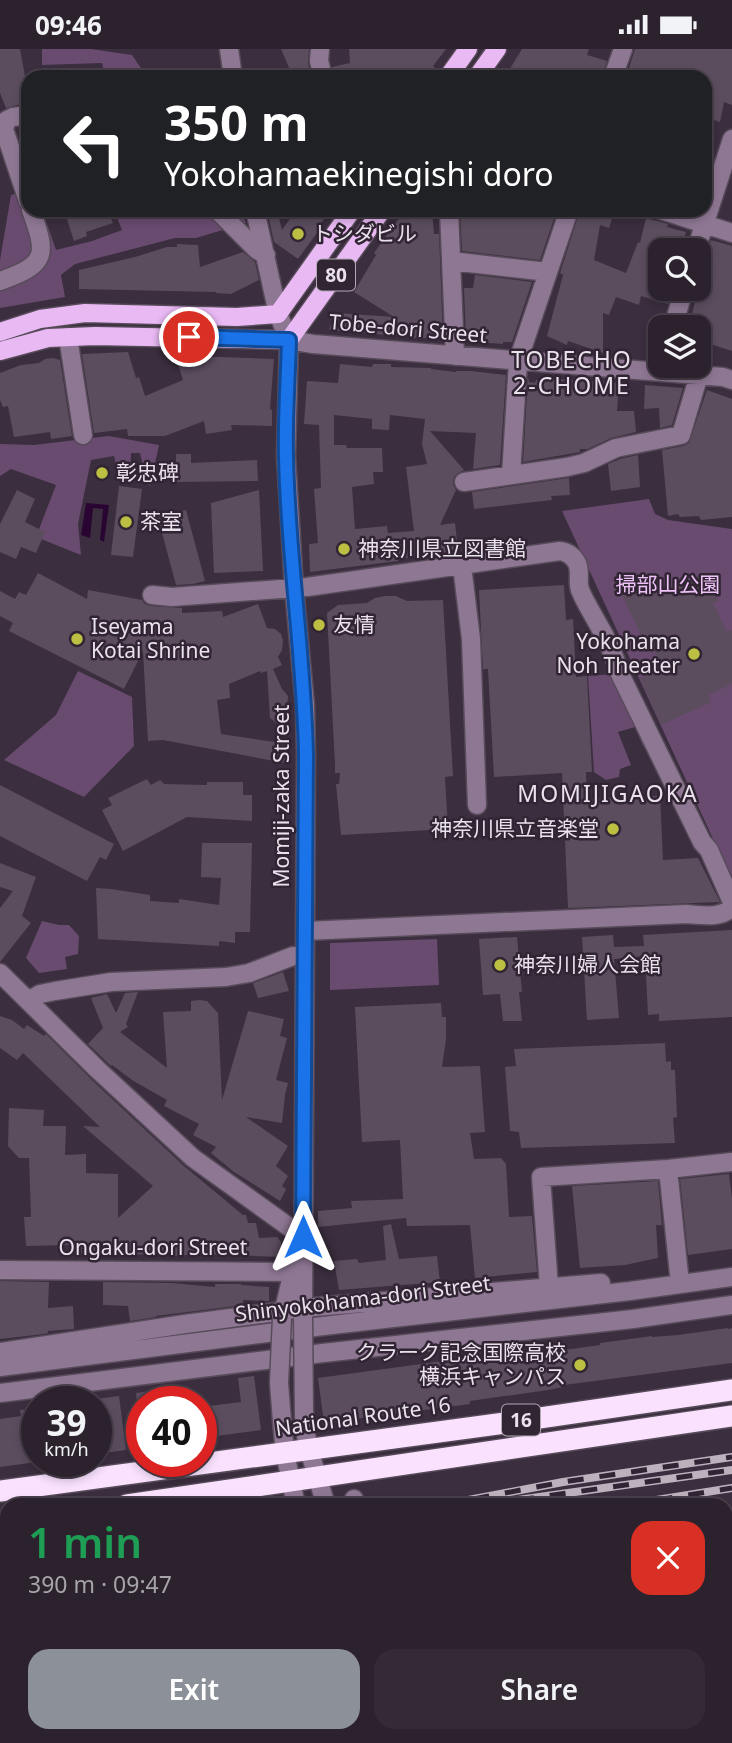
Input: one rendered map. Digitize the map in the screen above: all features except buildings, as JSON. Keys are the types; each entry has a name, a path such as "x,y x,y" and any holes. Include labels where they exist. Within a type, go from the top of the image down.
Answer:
{"highway":[{"name":"National Route 16","path":"0,1491 732,1390"},
{"name":"16","path":"177,1498 732,1416"}],"main road":[{"path":"453,70 468,49"},
{"path":"482,70 497,49"},
{"name":"80","path":"278,314 347,217"},
{"name":"80","path":"289,340 377,217"},
{"path":"0,332 40,319 85,313 237,317 278,314"},
{"path":"0,351 48,338 68,337 164,336 289,340"}],"street":[{"path":"229,49 232,70"},
{"path":"320,49 321,70"},
{"path":"616,70 623,49"},
{"path":"21,117 7,120 4,129 21,180"},
{"path":"712,200 732,139"},
{"path":"0,281 31,267 37,260 41,251 41,240 33,217"},
{"path":"224,217 257,250 266,255"},
{"path":"257,217 278,314 289,340"},
{"path":"449,217 455,356"},
{"path":"511,475 518,361 567,217"},
{"path":"682,217 732,233"},
{"path":"700,238 706,217"},
{"path":"451,261 548,272"},
{"path":"68,337 83,435"},
{"name":"Tobe-dori Street","path":"289,340 518,361 648,368"},
{"name":"Momiji-zaka Street","path":"289,340 286,456 305,705 306,754 300,1257"},
{"name":"Tobe-dori Street","path":"711,376 732,380"},
{"path":"464,482 567,467 584,463 616,448 681,435 698,378"},
{"path":"152,595 172,597 294,588 566,552 577,564 581,592 599,624 620,674 702,842 709,850 732,904 727,912 714,915 305,931"},
{"path":"462,566 471,639 477,805"},
{"path":"28,1001 40,994 111,982 226,977 249,973 293,956 305,955"},
{"path":"0,974 97,1069 300,1257 305,1430 324,1498"},
{"path":"549,1287 541,1177 732,1162"},
{"path":"668,1169 679,1274"},
{"path":"294,1498 285,1453 279,1383 282,1315 300,1257"},
{"name":"Ongaku-dori Street","path":"0,1270 300,1257"},
{"path":"0,1352 71,1340 282,1315 629,1281 732,1268"},
{"name":"Shinyokohama-dori Street","path":"0,1367 732,1277"},
{"path":"0,1393 323,1353 634,1319 732,1305"}],"green space":[{"path":"42,49 91,49 132,55 142,70 104,70 102,63 42,65"},
{"path":"21,192 21,217 44,217 56,250 122,230 117,217 243,217 246,223 196,238 175,238 75,264 61,275 65,297 0,308 0,260 11,195"},
{"path":"109,436 159,445 150,486 147,484 140,453 131,453 130,479 119,479 114,456 91,460 78,524 81,555 36,537 56,485 11,469 0,476 0,444 34,445"},
{"name":"掃部山公園","path":"649,499 655,514 668,520 732,529 732,880 562,511"},
{"path":"78,671 132,697 134,746 84,797 4,760 56,715"},
{"path":"614,674 646,744 643,746 635,727 618,732 631,765 620,769 619,777 606,780 594,772 588,676"},
{"path":"42,921 69,925 79,936 78,954 65,957 67,969 39,973 26,958"},
{"path":"437,939 439,985 330,990 330,943"}],"shaded area":[{"path":"86,503 109,505 104,542 100,540 103,509 93,508 90,538 81,535"}],"railway":[{"path":"479,1498 563,1482 732,1457"},
{"path":"532,1498 732,1470"},
{"path":"669,1498 732,1488"}],"place":[{"name":"トシダビル","path":"298,234"},
{"name":"彰忠碑","path":"102,473"},
{"name":"茶室","path":"126,522"},
{"name":"神奈川県立図書館","path":"344,549"},
{"name":"友情","path":"319,625"},
{"name":"Iseyama Kotai Shrine","path":"77,639"},
{"name":"Yokohama Noh Theater","path":"694,654"},
{"name":"神奈川県立音楽堂","path":"613,829"},
{"name":"神奈川婦人会館","path":"500,965"},
{"name":"クラーク記念国際高校 横浜キャンパス","path":"580,1365"}],"district":[{"name":"TOBECHO 2-CHOME","path":"572,373"},
{"name":"MOMIJIGAOKA","path":"608,794"}],"route":[{"path":"189,337 289,340 286,456 305,705 306,754 303,1237"}]}
